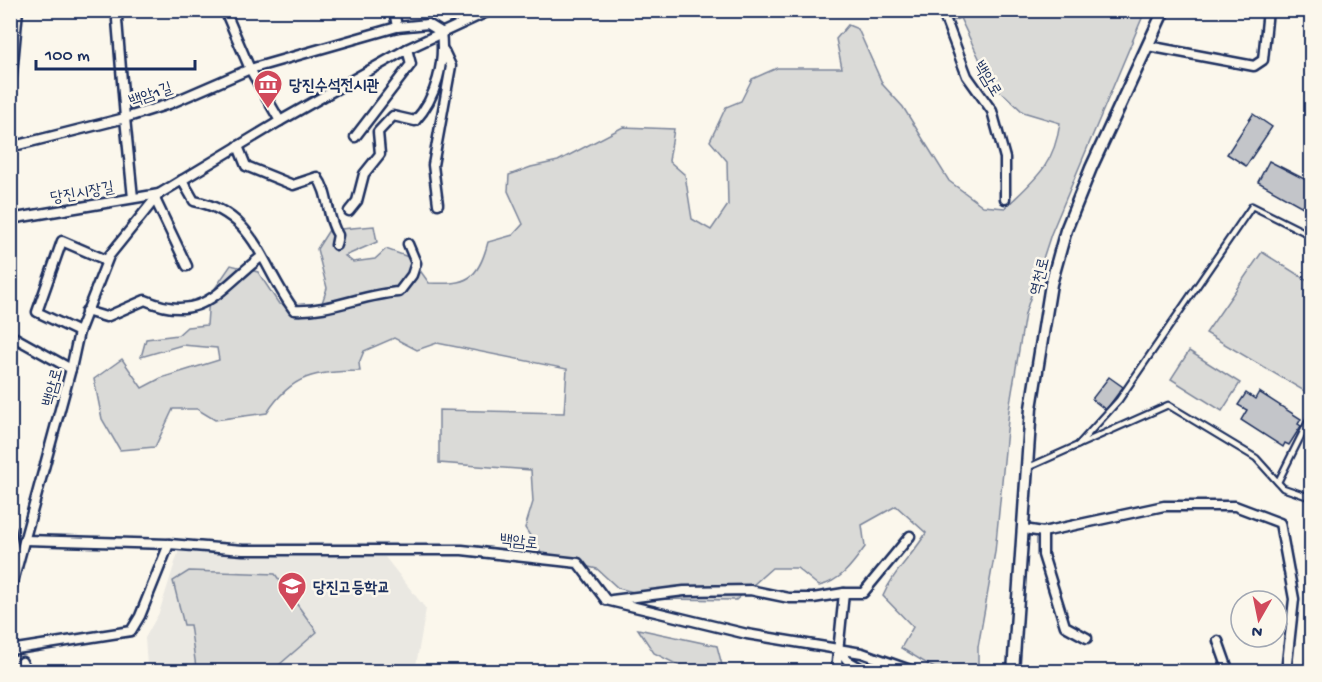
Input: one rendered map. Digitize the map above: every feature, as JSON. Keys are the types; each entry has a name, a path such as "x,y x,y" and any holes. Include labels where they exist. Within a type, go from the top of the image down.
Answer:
{"street":[{"path":"10,96 18,10"},
{"name":"백암1길","path":"119,10 117,20 133,198"},
{"path":"220,10 226,13 250,69 280,121"},
{"path":"349,211 357,201 364,174 380,154 378,132 393,116 415,121 421,114 438,78 443,51 441,32 428,24 397,27 394,10"},
{"name":"백암로","path":"10,592 86,311 106,261 157,196 280,121 407,49 491,10"},
{"name":"백암로","path":"942,10 967,76 992,111 1005,158 1005,198"},
{"name":"역천로","path":"1013,672 1036,366 1059,255 1091,168 1164,10"},
{"path":"1148,46 1254,66 1263,60 1268,10"},
{"name":"백암1길","path":"10,147 125,118 169,104 250,69 397,27"},
{"path":"355,137 411,64 407,49"},
{"path":"438,204 433,165 451,66 443,51"},
{"path":"238,146 246,166 293,185 318,177 323,185 332,225 338,234 336,245"},
{"path":"182,180 194,201 210,204 242,223 294,310 306,311 382,293 399,292 416,263 408,244"},
{"path":"157,196 187,266"},
{"name":"당진시장길","path":"10,219 157,196"},
{"path":"79,332 37,312 62,241 106,261"},
{"path":"86,311 105,317 145,300 165,309 180,310 209,300 261,257"},
{"path":"10,334 71,369"},
{"path":"1024,529 1043,532 1164,506 1235,506 1280,523 1294,599 1286,672"},
{"path":"10,529 12,550"},
{"path":"1043,532 1043,555 1065,626 1087,638"},
{"path":"606,600 684,591 750,590 789,598 863,593 910,537"},
{"path":"12,550 25,540"},
{"name":"백암로","path":"25,540 169,544 243,550 420,548 513,554 578,563 606,600"},
{"path":"10,650 131,631 140,616 169,544"},
{"path":"836,672 844,593"},
{"path":"606,600 747,634 862,653 916,672"},
{"path":"1218,641 1230,672"},
{"path":"838,649 848,661 867,672"},
{"path":"10,669 25,668 21,662"}],"lane":[{"path":"1078,445 1119,400 1252,206 1311,236"},
{"path":"1027,468 1168,405 1256,458 1282,488 1311,498"},
{"path":"1278,482 1311,414"}],"shaded area":[{"path":"938,11 1145,11 1051,234 1025,314 1009,410 995,552 978,647 978,671 939,671 901,648 913,627 883,596 892,579 926,533 896,506 862,525 865,547 851,566 834,580 819,586 797,568 772,568 736,600 660,599 618,588 597,569 543,556 525,528 533,502 531,470 439,463 439,410 564,413 567,369 437,343 417,350 394,338 364,351 359,363 360,371 330,372 306,378 286,390 267,413 215,420 197,409 173,409 155,447 120,450 102,419 94,379 122,359 142,388 161,378 219,360 217,348 182,345 141,357 146,339 178,335 187,327 207,325 209,297 231,265 258,272 279,304 320,309 327,288 317,249 329,230 374,226 377,242 345,256 353,262 375,259 386,249 411,258 429,283 462,281 475,272 480,265 488,242 513,235 523,224 508,191 509,175 558,161 623,127 674,129 669,161 685,175 692,219 711,230 728,205 727,161 710,141 726,107 741,101 752,79 777,68 842,68 836,39 848,25 858,29 883,85 903,107 949,181 983,206 1005,208 1042,171 1053,150 1060,123 1023,112 1005,95 987,83 979,58 960,18 945,24"},
{"path":"1262,252 1311,283 1311,395 1206,333"},
{"path":"1189,351 1240,383 1222,411 1171,379"},
{"name":"당진고등학교","path":"179,550 385,557 426,609 415,671 117,672 147,666 145,638 159,613"},
{"path":"189,571 275,574 317,632 272,671 200,671 196,667 190,625 184,625 173,581"},
{"path":"638,629 717,646 723,669 727,671 690,671 654,653"}],"building":[{"path":"1253,114 1272,127 1246,166 1227,154"},
{"path":"1269,161 1312,183 1310,211 1258,182"},
{"path":"1109,377 1123,387 1106,410 1092,399"},
{"path":"1259,392 1301,419 1298,424 1301,426 1289,445 1285,443 1283,447 1241,420 1247,410 1238,405 1246,393 1255,399"},
{"path":"1311,619 1312,672 1305,672"}],"place":[{"name":"당진수석전시관","path":"268,110"},
{"name":"당진고등학교","path":"292,612"}]}
